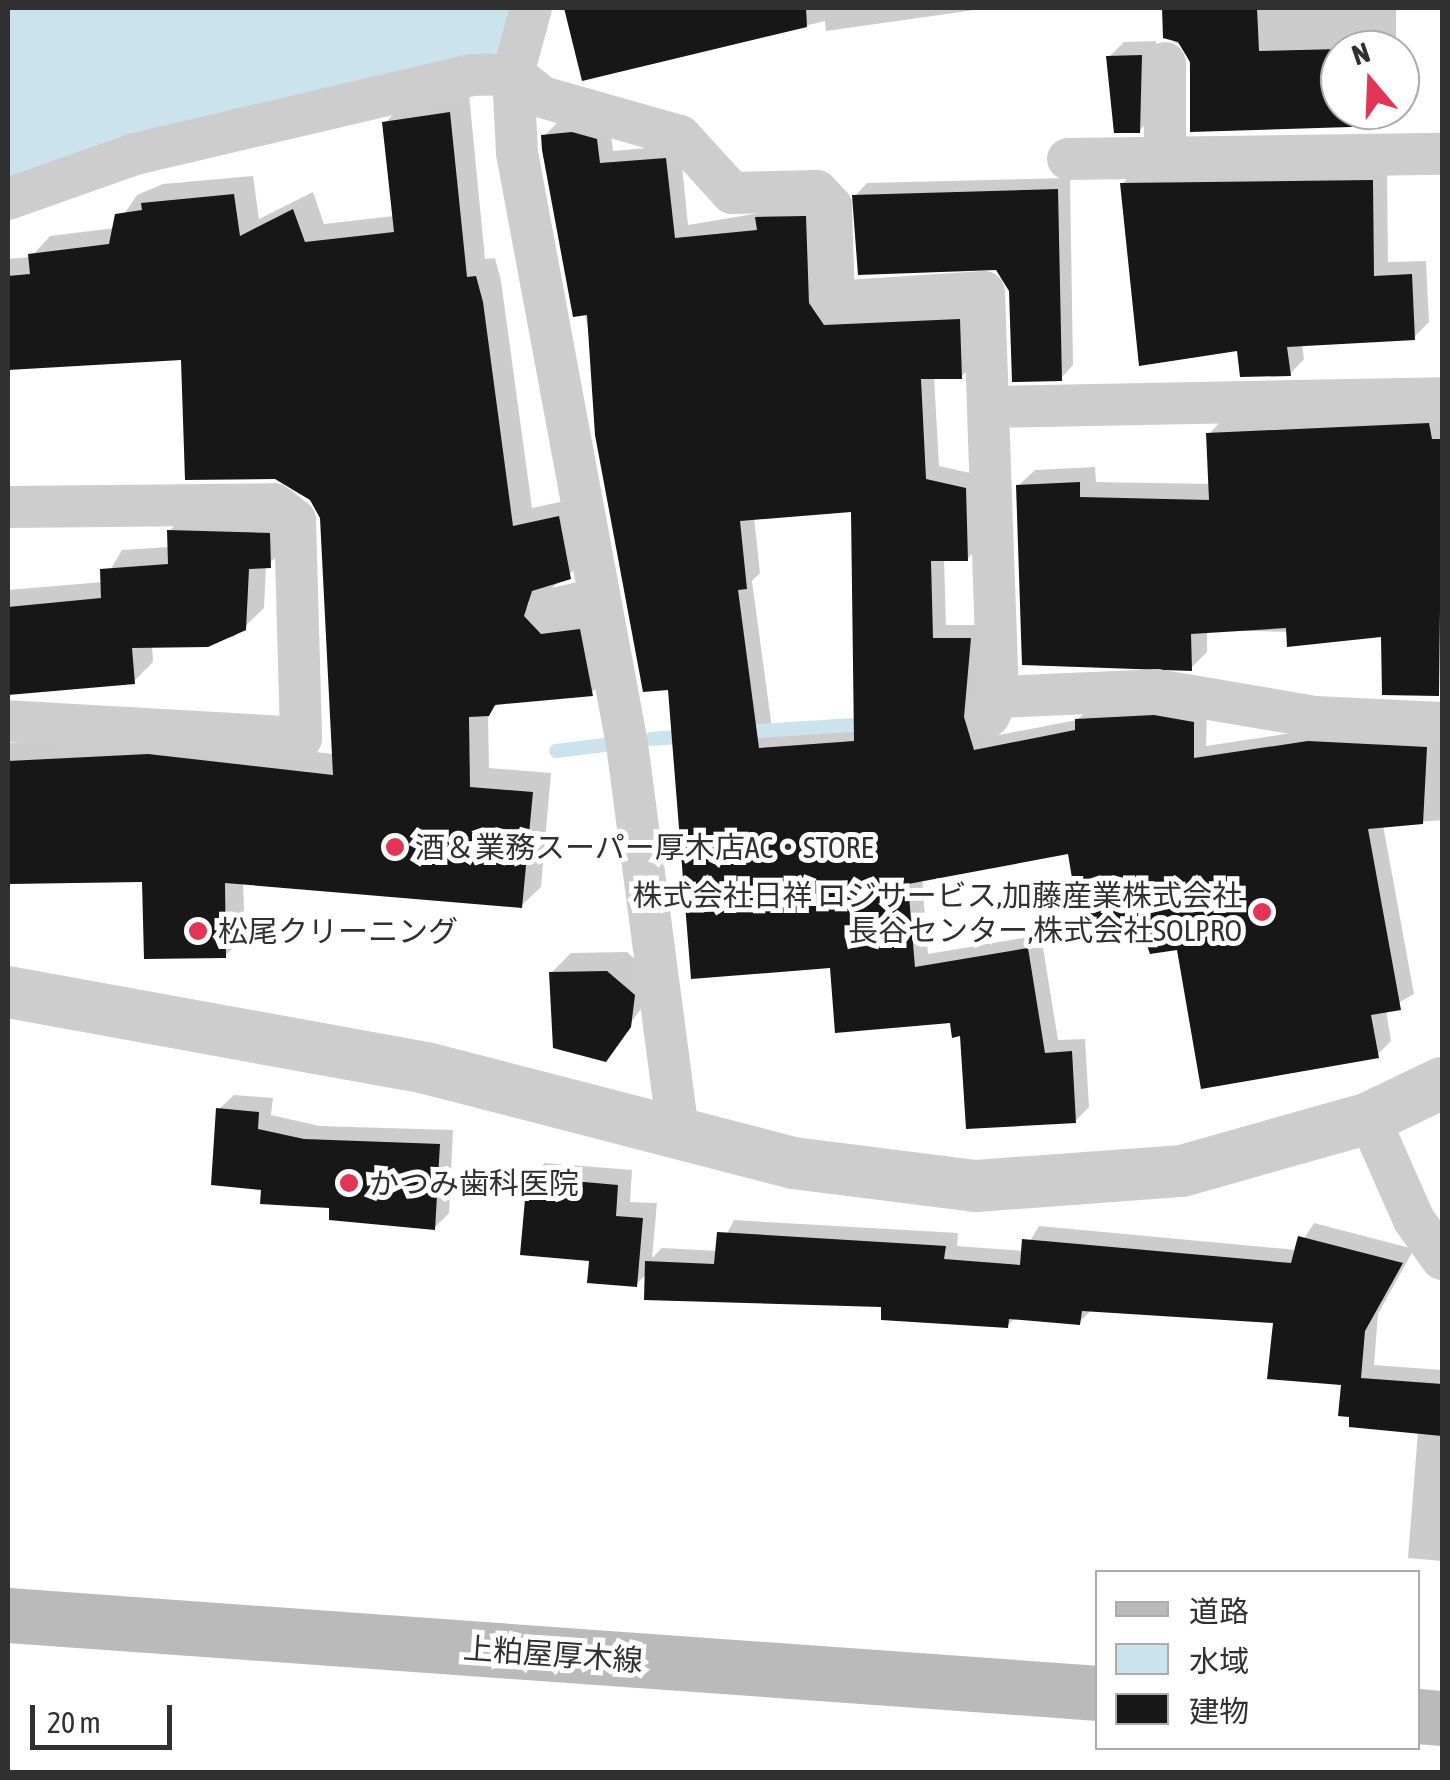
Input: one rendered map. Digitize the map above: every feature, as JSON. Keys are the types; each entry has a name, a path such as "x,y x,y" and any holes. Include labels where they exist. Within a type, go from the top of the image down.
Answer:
{"main road":[{"name":"上粕屋厚木線","path":"8,1615 1095,1693"}],"street":[{"path":"531,8 513,74 516,153 599,599 678,1134"},
{"path":"1165,64 1165,159"},
{"path":"8,199 135,154 473,75 513,74 542,97 680,136 732,193 817,191 831,206 834,302 984,292 994,707 1156,690 1315,717 1442,723"},
{"path":"1068,159 1442,154"},
{"path":"988,408 1442,398"},
{"path":"8,507 274,504 295,520 301,738 8,721"},
{"path":"548,610 599,599"},
{"path":"8,992 426,1068 794,1163 976,1186 1182,1171 1369,1118 1442,1082"},
{"path":"1369,1118 1414,1220 1442,1258"}],"water":[{"path":"8,8 519,8 502,51 8,181"}],"building":[{"path":"564,8 806,8 807,27 582,81"},
{"path":"1162,8 1257,8 1259,51 1320,49 1320,128 1190,132 1190,62 1178,42 1163,38"},
{"path":"1142,55 1140,133 1114,133 1106,56"},
{"path":"450,112 467,277 476,276 483,302 513,526 559,516 571,579 532,591 524,616 541,634 580,629 593,696 495,705 489,716 469,717 470,787 533,792 522,908 225,883 226,958 144,959 142,882 8,884 8,761 148,754 333,775 320,518 310,500 275,479 185,480 181,360 8,370 8,276 30,274 28,254 109,244 115,214 142,210 141,203 234,194 240,236 293,209 305,242 394,232 382,122"},
{"path":"572,132 597,139 600,163 666,158 675,238 757,230 755,217 806,216 809,303 824,325 960,319 962,379 921,379 926,479 966,488 968,561 931,561 933,638 971,638 964,717 974,750 1075,730 1075,719 1154,715 1194,722 1194,758 1308,741 1427,747 1423,824 1368,829 1401,1010 1371,1015 1379,1058 1201,1089 1177,950 1150,954 1143,934 1083,944 1068,854 908,884 915,967 1028,948 1045,1053 1072,1051 1076,1123 966,1129 960,1036 952,1038 950,1023 835,1033 830,968 691,979 668,690 643,692 595,435 587,315 573,317 541,135","holes":["851,512 854,741 759,748 738,590 747,589 740,521"]},
{"path":"1373,180 1374,276 1412,274 1415,340 1287,347 1291,376 1240,377 1237,351 1139,366 1120,183"},
{"path":"1058,189 1062,381 1012,382 1009,291 996,270 858,275 852,195"},
{"path":"1429,423 1432,439 1442,439 1439,696 1382,695 1381,637 1287,647 1286,628 1191,634 1192,671 1022,665 1016,485 1080,482 1080,497 1209,500 1206,433"},
{"path":"167,530 270,533 271,568 249,569 246,630 208,647 132,648 135,684 8,695 8,607 101,598 100,569 168,564"},
{"path":"607,971 635,995 631,1027 606,1062 553,1048 549,972"},
{"name":"かつみ歯科医院","path":"216,1108 259,1112 258,1129 304,1139 440,1144 435,1230 329,1220 329,1208 260,1204 261,1190 211,1185"},
{"path":"527,1177 618,1185 616,1216 643,1218 637,1287 587,1283 589,1261 520,1255"},
{"path":"717,1232 946,1246 944,1259 1020,1265 1022,1239 1291,1263 1298,1236 1403,1263 1365,1331 1361,1378 1442,1384 1442,1436 1349,1427 1349,1417 1338,1416 1341,1385 1267,1379 1273,1323 1082,1311 1080,1325 1009,1319 1008,1328 881,1320 881,1307 644,1300 645,1261 714,1264"}],"waterway":[{"path":"742,732 870,724"},
{"path":"651,739 691,736"},
{"path":"556,751 605,745"}],"place":[{"name":"酒＆業務スーパー厚木店AC・STORE","path":"395,847"},
{"name":"株式会社日祥 ロジサービス,加藤産業株式会社 長谷センター,株式会社SOLPRO","path":"1262,912"},
{"name":"松尾クリーニング","path":"198,931"},
{"name":"かつみ歯科医院","path":"349,1183"}]}
